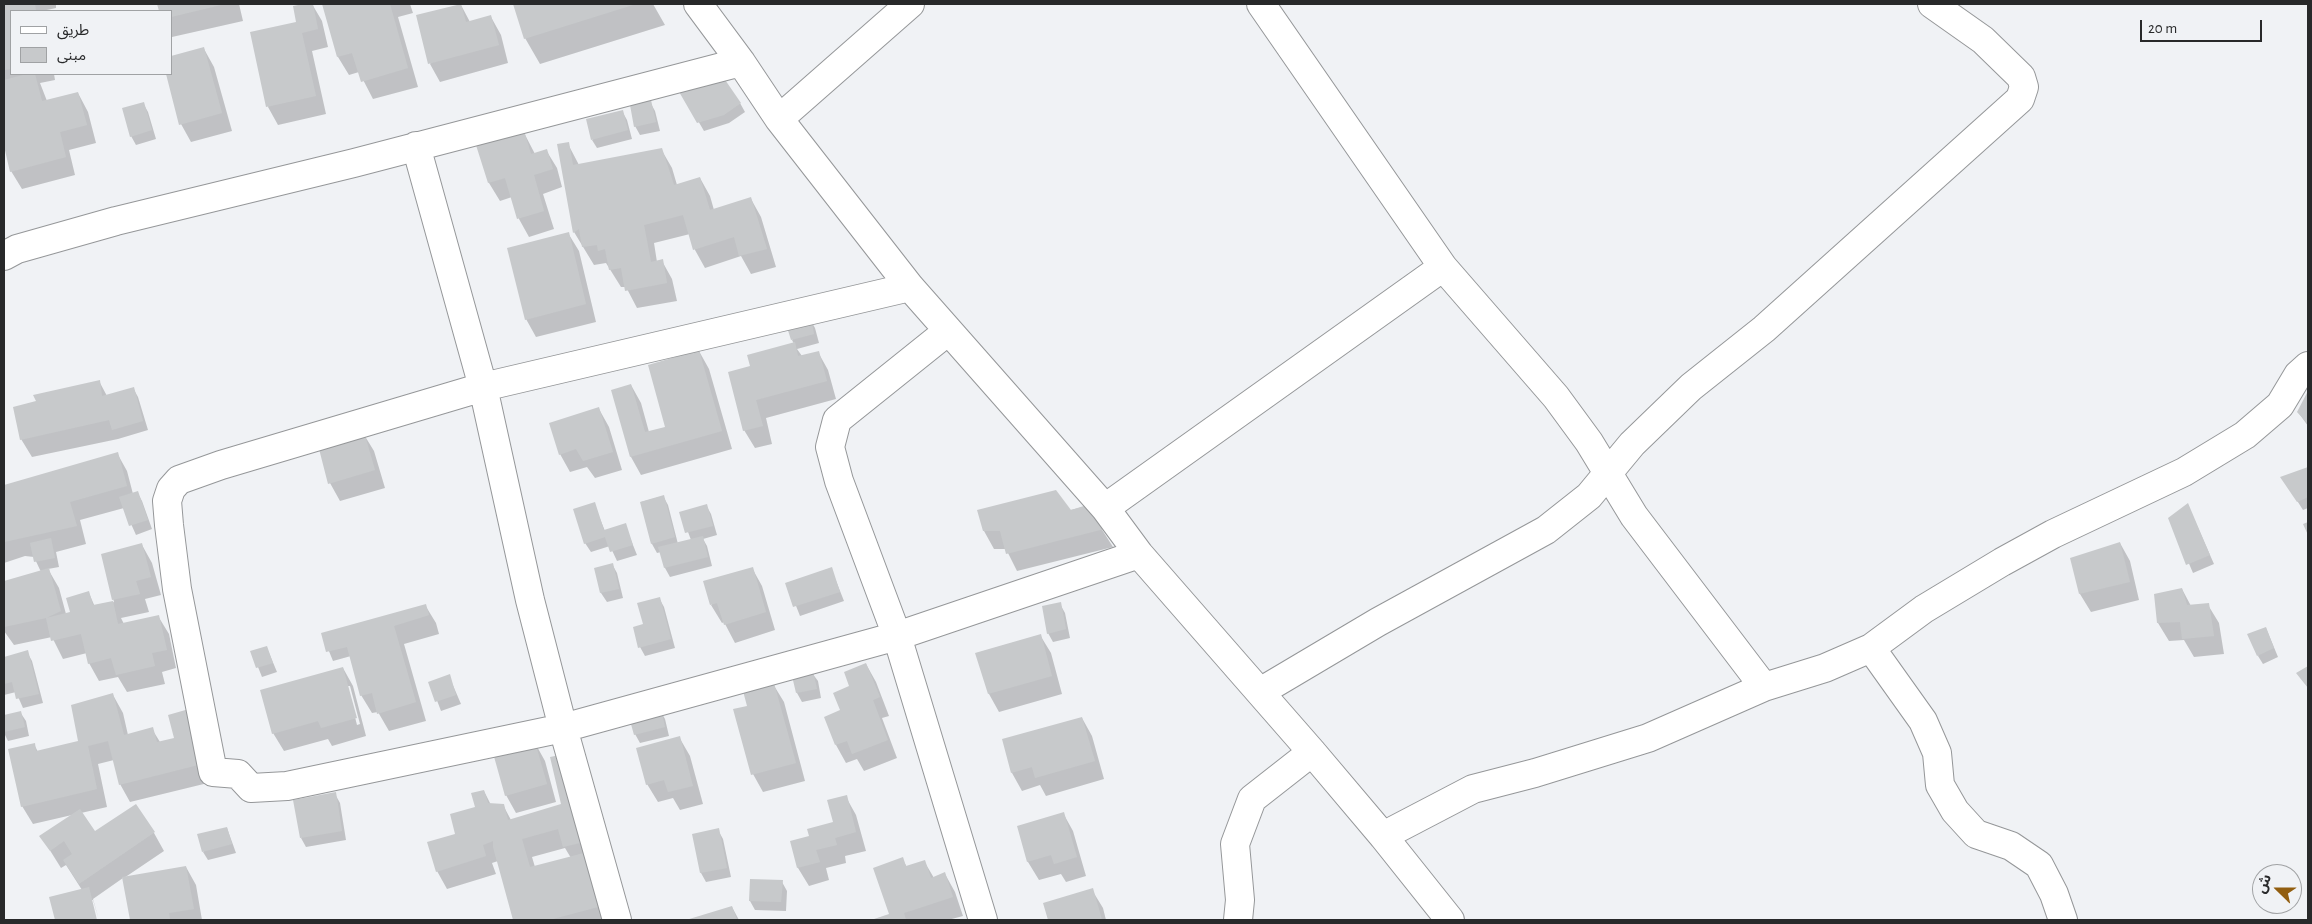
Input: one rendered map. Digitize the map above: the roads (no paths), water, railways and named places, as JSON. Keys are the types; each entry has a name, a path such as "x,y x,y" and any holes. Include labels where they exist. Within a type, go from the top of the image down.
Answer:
{"street":[{"path":"698,4 741,62 779,119 910,287 1105,508 1139,554 1312,752 1383,836 1450,920"},
{"path":"779,119 910,4"},
{"path":"1261,4 1443,267 1556,397 1609,474 1634,516 1764,687"},
{"path":"1260,692 1429,593 1546,530 1589,496 1632,444 1691,387 1764,329 2020,99 2024,87 2021,77 1983,40 1932,4"},
{"path":"4,256 17,249 116,221 354,163 741,62"},
{"path":"416,146 482,387 530,600 563,728 617,920"},
{"path":"1105,508 1443,267"},
{"path":"910,287 482,387 221,464 179,480 171,489 167,501 169,525 178,589 213,772 238,774 251,788 287,786 563,728 897,636 1139,554"},
{"path":"948,331 837,420 830,447 839,482 897,636 983,920"},
{"path":"1383,836 1473,789 1535,773 1648,738 1764,687 1825,668 1870,648 1924,609 2002,562 2053,534 2184,472 2245,435 2280,405 2298,375 2308,366"},
{"path":"1870,648 1923,721 1937,753 1940,785 1955,811 1976,834 2011,846 2039,865 2054,894 2063,920"},
{"path":"1238,920 1240,900 1236,844 1252,799 1312,752"}]}
